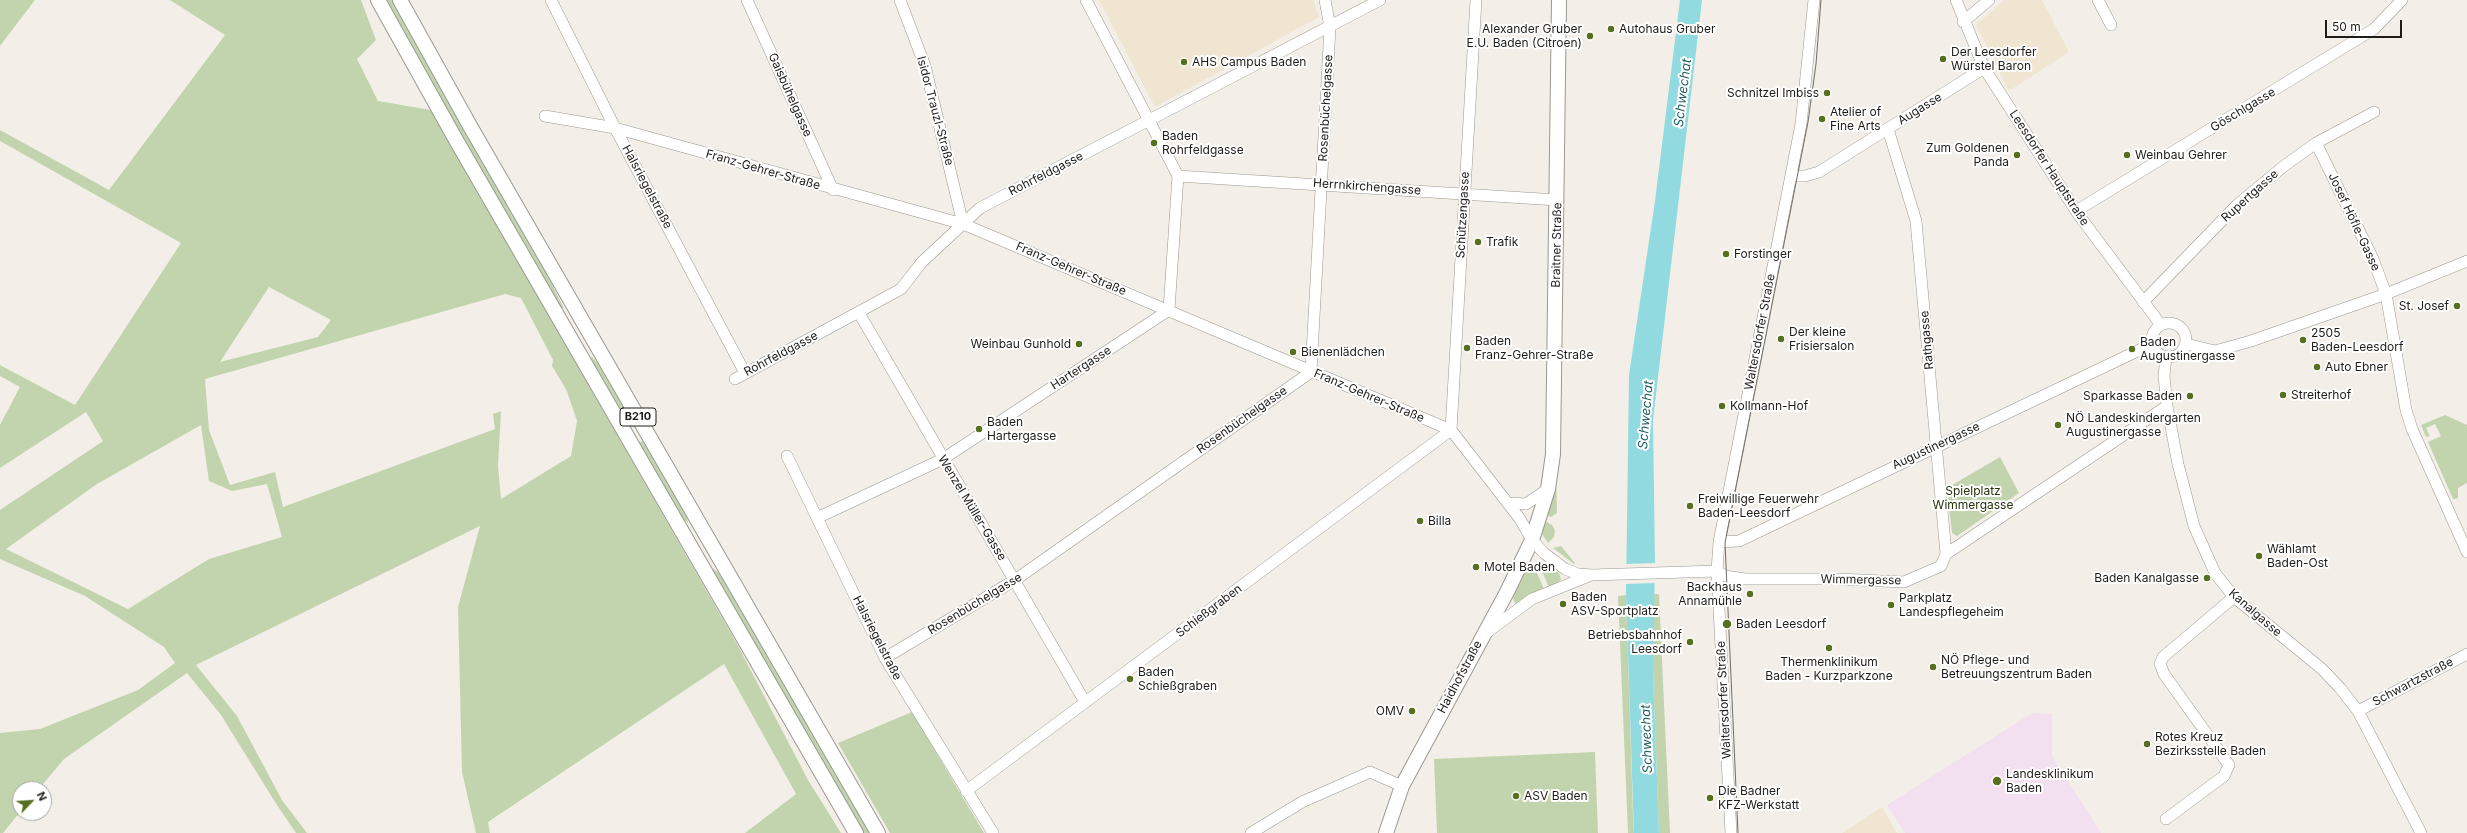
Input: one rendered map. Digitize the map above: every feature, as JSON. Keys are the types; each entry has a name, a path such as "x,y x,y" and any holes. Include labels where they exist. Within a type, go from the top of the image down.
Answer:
{"main road":[{"name":"B210","path":"378,0 456,140 856,833"},
{"name":"B210","path":"400,0 470,126 878,833"},
{"name":"Braitner Straße","path":"1482,636 1507,592 1532,540 1548,489 1553,454 1559,0"},
{"name":"Haidhofstraße","path":"1386,833 1402,786 1482,636"}],"street":[{"name":"Halsriegelstraße","path":"551,0 615,128 745,373"},
{"name":"Gaisbühelgasse","path":"747,0 833,190"},
{"name":"Isidor Trauzl-Straße","path":"900,0 925,66 963,224"},
{"path":"1086,0 1178,176 1169,310"},
{"name":"Rosenbüchelgasse","path":"885,658 1015,580 1311,372 1323,184 1330,27 1325,0"},
{"name":"Rohrfeldgasse","path":"735,379 901,289 922,262 980,208 1380,0"},
{"name":"Schützengasse","path":"1451,430 1476,0"},
{"name":"Waltersdorfer Straße","path":"1731,833 1717,571 1718,542 1791,176 1805,98 1814,0"},
{"name":"Leesdorfer Hauptstraße","path":"1956,0 1963,22 1984,68 2076,210 2161,325"},
{"path":"1963,22 1989,0"},
{"path":"2098,0 2111,25"},
{"name":"Göschlgasse","path":"2076,210 2374,29 2402,0"},
{"name":"Augasse","path":"1791,176 1805,176 1820,172 1984,68"},
{"name":"Rupertgasse","path":"2143,302 2238,205 2284,166 2316,143 2374,112"},
{"name":"Franz-Gehrer-Straße","path":"545,116 615,128 833,190 963,224 1451,430 1520,518 1532,540 1544,553 1566,569 1578,574 1592,576"},
{"name":"Rathgasse","path":"1888,129 1916,221 1946,554"},
{"name":"Josef Höfle-Gasse","path":"2316,143 2373,258 2386,294 2406,410 2412,429 2467,552"},
{"name":"Herrnkirchengasse","path":"1178,176 1557,200"},
{"path":"2186,344 2215,351 2252,341 2386,294 2467,261"},
{"name":"Hartergasse","path":"819,517 943,459 1169,310"},
{"name":"Wenzel Müller-Gasse","path":"859,313 1085,702"},
{"path":"2168,323 2176,325 2185,334 2186,344 2183,351 2176,356 2166,358 2158,353 2152,344 2153,332 2161,325 2168,323"},
{"name":"Augustinergasse","path":"1718,542 1739,541 2152,344"},
{"name":"Kanalgasse","path":"2166,358 2164,376 2167,406 2178,464 2194,526 2215,573 2234,597 2322,669 2358,711 2421,833"},
{"name":"Wimmergasse","path":"1717,571 1725,576 1745,579 1838,579 1904,582 1941,566 1946,554 2167,406"},
{"name":"Schießgraben","path":"966,791 1451,430"},
{"name":"Halsriegelstraße","path":"788,456 819,517 885,658 993,833"},
{"path":"1508,503 1526,504 1548,489"},
{"path":"1592,576 1717,571"},
{"name":"Haidhofstraße","path":"1482,636 1532,599 1592,576"},
{"path":"2166,819 2224,776 2229,766 2164,674 2160,664 2163,657 2234,597"},
{"name":"Schwartzstraße","path":"2358,711 2467,654"},
{"path":"1251,833 1302,802 1370,772 1402,786"}],"shaded area":[{"name":"AHS Campus Baden","path":"1099,0 1313,0 1319,17 1155,107"},
{"path":"2004,0 2042,0 2069,52 2009,91 1976,25"},
{"name":"Landesklinikum Baden","path":"2032,713 2052,714 2052,756 2101,833 1905,833 1887,805"},
{"path":"1882,807 1897,833 1842,833"}],"green space":[{"path":"0,0 35,0 0,46"},
{"path":"170,0 361,0 376,40 357,59 378,101 431,110 737,644 808,780 841,833 745,833 796,794 724,664 488,822 490,833 476,833 462,772 458,607 480,526 196,665 237,716 282,800 307,833 296,833 221,715 187,673 64,759 46,781 12,781 13,821 3,833 0,833 0,733 40,729 138,690 175,663 164,647 85,596 0,559 0,510 103,441 86,412 0,468 0,425 20,387 0,376 0,365 75,405 181,243 0,141 0,130 109,190 225,35","holes":["269,287 331,320 318,337 220,362","505,294 521,298 553,360 552,366 567,391 577,421 571,456 501,499 498,466 501,411 493,414 495,429 283,507 275,472 230,485 209,430 205,379","201,425 209,481 232,491 267,484 282,537 209,559 128,609 6,549 97,484"]},
{"path":"385,0 392,0 547,274 564,309 557,304"},
{"path":"591,356 601,367 632,421 626,423 597,374"},
{"path":"2445,415 2467,425 2467,483 2458,488 2458,498 2455,499 2453,499 2428,442 2441,436 2435,424 2426,428 2430,436 2426,437 2421,425"},
{"path":"643,441 686,512 688,523 679,515 638,443"},
{"name":"Spielplatz Wimmergasse","path":"2000,457 2019,493 1957,536 1952,533 1947,488"},
{"path":"1556,473 1557,513 1551,517 1546,515"},
{"path":"1544,520 1552,525 1555,530 1554,537 1548,543 1542,534"},
{"path":"1561,546 1575,563 1574,564 1553,548"},
{"path":"1541,562 1559,573 1561,579 1558,583 1549,587 1539,565"},
{"path":"1529,564 1534,566 1544,589 1515,604 1513,598"},
{"path":"713,568 722,576 870,833 863,833 716,580"},
{"path":"1653,594 1659,594 1670,833 1659,833 1653,675"},
{"path":"1626,595 1634,833 1628,833 1618,596"},
{"path":"912,712 984,833 890,833 838,743"},
{"name":"ASV Baden","path":"1595,752 1598,833 1437,833 1434,759"}],"water":[{"name":"Schwechat","path":"1680,0 1702,0 1653,420 1655,563 1653,675 1659,833 1634,833 1626,595 1629,375 1655,201"}],"pier":[{"path":"1657,563 1655,583 1624,584 1624,564"}],"tram line":[{"path":"1738,833 1725,543 1808,122 1816,64 1821,0"}],"place":[{"name":"Autohaus Gruber","path":"1611,29"},
{"name":"Alexander Gruber E.U. Baden (Citroen)","path":"1590,36"},
{"name":"Der Leesdorfer Würstel Baron","path":"1943,59"},
{"name":"AHS Campus Baden","path":"1184,62"},
{"name":"Schnitzel Imbiss","path":"1827,93"},
{"name":"Atelier of Fine Arts","path":"1822,119"},
{"name":"Baden Rohrfeldgasse","path":"1154,143"},
{"name":"Zum Goldenen Panda","path":"2017,155"},
{"name":"Weinbau Gehrer","path":"2127,155"},
{"name":"Trafik","path":"1478,242"},
{"name":"Forstinger","path":"1726,254"},
{"name":"St. Josef","path":"2457,306"},
{"name":"Der kleine Frisiersalon","path":"1781,339"},
{"name":"2505 Baden-Leesdorf","path":"2303,340"},
{"name":"Weinbau Gunhold","path":"1079,344"},
{"name":"Baden Franz-Gehrer-Straße","path":"1467,348"},
{"name":"Baden Augustinergasse","path":"2132,349"},
{"name":"Bienenlädchen","path":"1293,352"},
{"name":"Auto Ebner","path":"2317,367"},
{"name":"Streiterhof","path":"2283,395"},
{"name":"Sparkasse Baden","path":"2190,396"},
{"name":"Kollmann-Hof","path":"1722,406"},
{"name":"NÖ Landeskindergarten Augustinergasse","path":"2058,425"},
{"name":"Baden Hartergasse","path":"979,429"},
{"name":"Freiwillige Feuerwehr Baden-Leesdorf","path":"1690,506"},
{"name":"Billa","path":"1420,521"},
{"name":"Wählamt Baden-Ost","path":"2259,556"},
{"name":"Motel Baden","path":"1476,567"},
{"name":"Baden Kanalgasse","path":"2207,578"},
{"name":"Backhaus Annamühle","path":"1750,594"},
{"name":"Baden ASV-Sportplatz","path":"1563,604"},
{"name":"Parkplatz Landespflegeheim","path":"1891,605"},
{"name":"Baden Leesdorf","path":"1727,624"},
{"name":"Betriebsbahnhof Leesdorf","path":"1690,642"},
{"name":"Thermenklinikum Baden - Kurzparkzone","path":"1829,648"},
{"name":"NÖ Pflege- und Betreuungszentrum Baden","path":"1933,667"},
{"name":"Baden Schießgraben","path":"1130,679"},
{"name":"OMV","path":"1412,711"},
{"name":"Rotes Kreuz Bezirksstelle Baden","path":"2147,744"},
{"name":"Landesklinikum Baden","path":"1997,781"},
{"name":"ASV Baden","path":"1516,796"},
{"name":"Die Badner KFZ-Werkstatt","path":"1710,798"}]}
